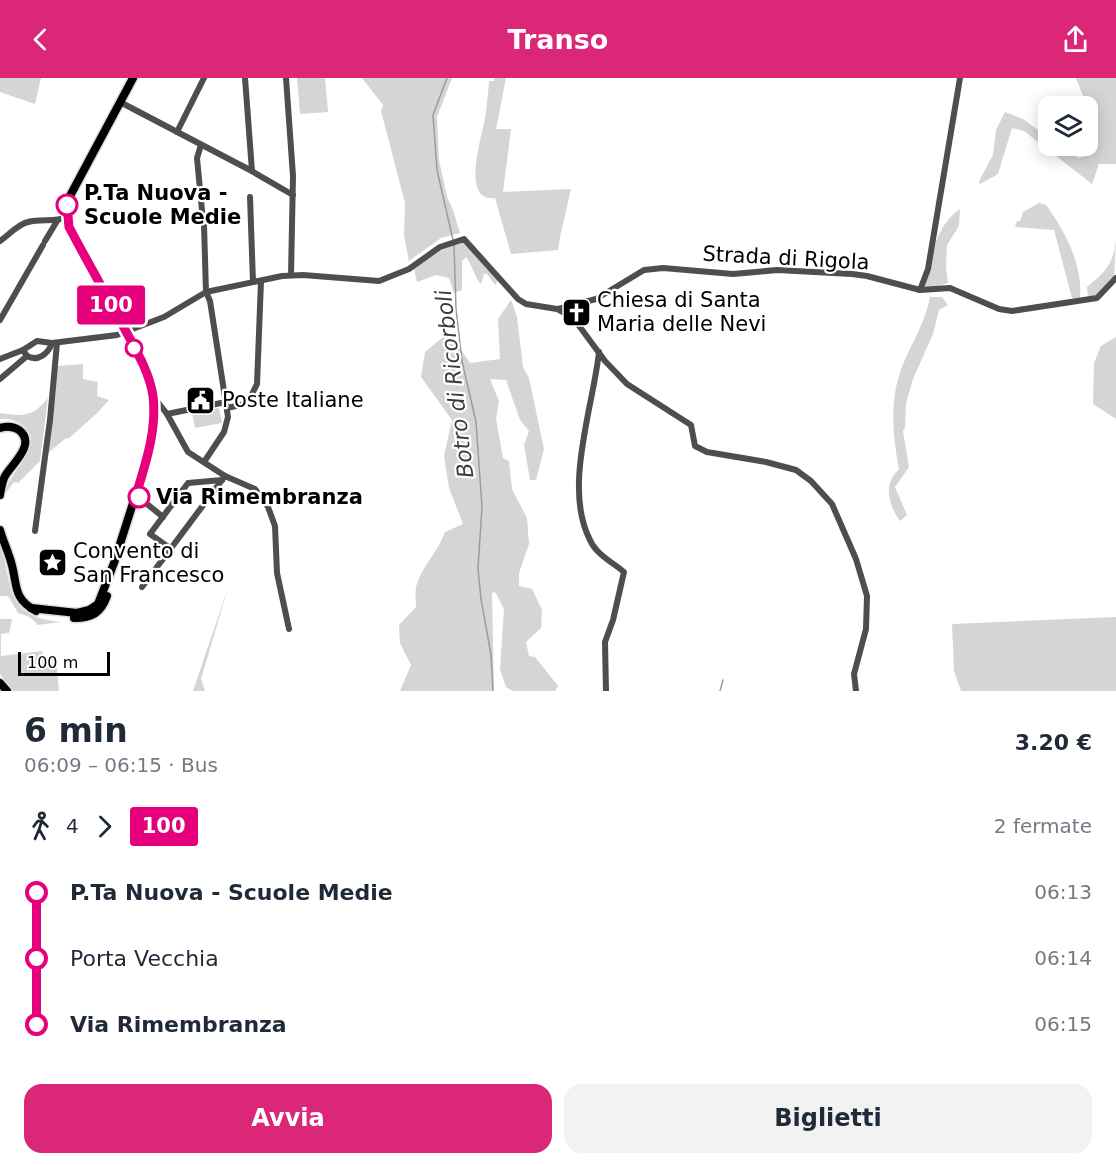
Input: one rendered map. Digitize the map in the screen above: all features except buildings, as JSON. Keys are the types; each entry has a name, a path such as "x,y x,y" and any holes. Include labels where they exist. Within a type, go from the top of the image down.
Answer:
{"main road":[{"path":"0,530 12,566 17,593 24,603 42,614 59,618 84,618 96,614 106,598 114,563 151,440 153,396 143,366 69,227 67,217 69,198 133,78"},
{"path":"0,428 9,426 18,429 25,443 22,453 4,478 0,495"},
{"path":"0,683 7,691"}],"street":[{"path":"177,132 204,78"},
{"path":"245,78 252,171"},
{"path":"286,78 293,195 291,275"},
{"path":"920,290 928,269 960,78"},
{"path":"120,102 293,195"},
{"path":"201,144 197,158 204,223 206,292 210,301 227,405 226,429 204,462"},
{"path":"250,197 253,282"},
{"path":"0,241 27,222 55,223 67,217"},
{"path":"0,320 55,223"},
{"path":"0,380 35,341 55,343 113,336 168,315 206,292 261,280 291,275 379,281 406,270 444,245 461,239 468,242 518,299 526,303 557,309 577,324 627,384 691,425 695,446 707,452 761,461 796,470 811,481 832,504 856,559 867,596 866,629 854,674 856,691"},
{"name":"Strada di Rigola","path":"557,309 592,301 644,270 663,268 733,274 777,270 852,274 920,290 950,288 999,309 1012,311 1097,298 1116,278"},
{"path":"167,414 245,404 256,387 261,280"},
{"path":"0,359 25,353 34,358 44,355 55,343"},
{"path":"35,531 47,442 55,343"},
{"path":"599,352 596,382 580,464 580,512 590,540 597,550 624,572 613,620 605,642 606,691"},
{"path":"153,396 167,414 186,450 224,478"},
{"path":"142,587 224,478"},
{"path":"171,549 150,534 188,483 224,478 245,483 256,490 273,518 277,573 289,629"},
{"path":"136,495 163,517"}],"shaded area":[{"path":"0,78 41,78 35,104 0,92"},
{"path":"297,78 325,78 328,112 300,114"},
{"path":"362,78 452,78 437,117 439,160 447,197 460,233 441,238 409,261 404,236 405,203 381,111 383,105"},
{"path":"494,78 506,78 496,129 511,129 503,192 571,189 558,250 511,254 495,198 484,196 478,190 476,167 478,153 489,81 494,81"},
{"path":"1076,78 1116,78 1116,164 1099,164 1092,184 1056,156 1079,158 1098,156 1098,96 1083,96"},
{"path":"1005,112 1023,119 1038,130 1038,142 1024,131 1012,128 998,174 980,184 979,181 993,155 996,130"},
{"path":"1039,203 1046,205 1066,237 1079,273 1080,298 1072,298 1054,230 1015,227 1023,212"},
{"path":"960,209 959,226 947,245 948,283 935,287 924,287 939,234 945,224"},
{"path":"1116,239 1114,278 1096,297 1088,297 1087,287 1108,267"},
{"path":"460,242 465,243 499,279 495,285 487,274 484,274 481,284 466,257 462,261 462,290 454,293 449,278 436,275 417,282 414,269 445,248"},
{"path":"930,297 942,297 948,305 939,310 933,334 913,379 906,403 903,431 909,467 895,487 907,515 900,521 889,494 891,481 899,469 893,415 894,401 899,375"},
{"path":"511,300 517,317 523,367 529,378 544,449 536,480 530,480 524,445 529,431 520,420 506,380 490,379 499,401 496,419 503,458 509,461 512,489 527,518 529,544 519,573 519,586 532,589 542,610 541,628 526,642 529,656 535,657 558,686 555,691 513,691 506,687 500,669 504,609 495,592 492,593 494,691 400,691 411,665 400,643 399,625 416,607 418,580 445,532 463,524 449,488 444,456 452,420 421,377 425,352 449,332 470,363 500,359 498,319"},
{"path":"1116,337 1116,419 1093,404 1094,363 1101,346"},
{"path":"83,364 83,379 98,382 97,396 109,400 68,439 66,438 48,453 57,366"},
{"path":"48,398 40,461 18,483 14,482 5,494 7,486 28,453 31,438 23,425 10,419 0,419 0,413 27,414 37,409"},
{"path":"219,408 222,423 195,428 192,413"},
{"path":"0,544 10,586 20,606 42,619 61,622 37,625 32,619 18,613 8,596 0,596"},
{"path":"228,588 201,679 205,691 193,691"},
{"path":"1116,617 1116,691 961,691 954,671 952,624"},
{"path":"0,619 12,619 9,633 1,634 1,656 42,651 44,660 56,659 59,691 13,691 0,674"}],"waterway":[{"name":"Botro di Ricorboli","path":"447,78 433,115 437,170 453,240"},
{"name":"Botro di Ricorboli","path":"454,245 456,309 462,361 476,422 482,507 478,568 491,655 493,691"},
{"path":"720,691 723,680"}],"bus line":[{"name":"100","path":"67,205 69,227 143,366 153,396 153,431 136,495 139,497"}],"place":[{"name":"P.Ta Nuova - Scuole Medie","path":"67,205"},
{"name":"Chiesa di Santa Maria delle Nevi","path":"576,312"},
{"name":"Poste Italiane","path":"201,400"},
{"name":"Via Rimembranza","path":"139,497"},
{"name":"Convento di San Francesco","path":"52,563"}]}
